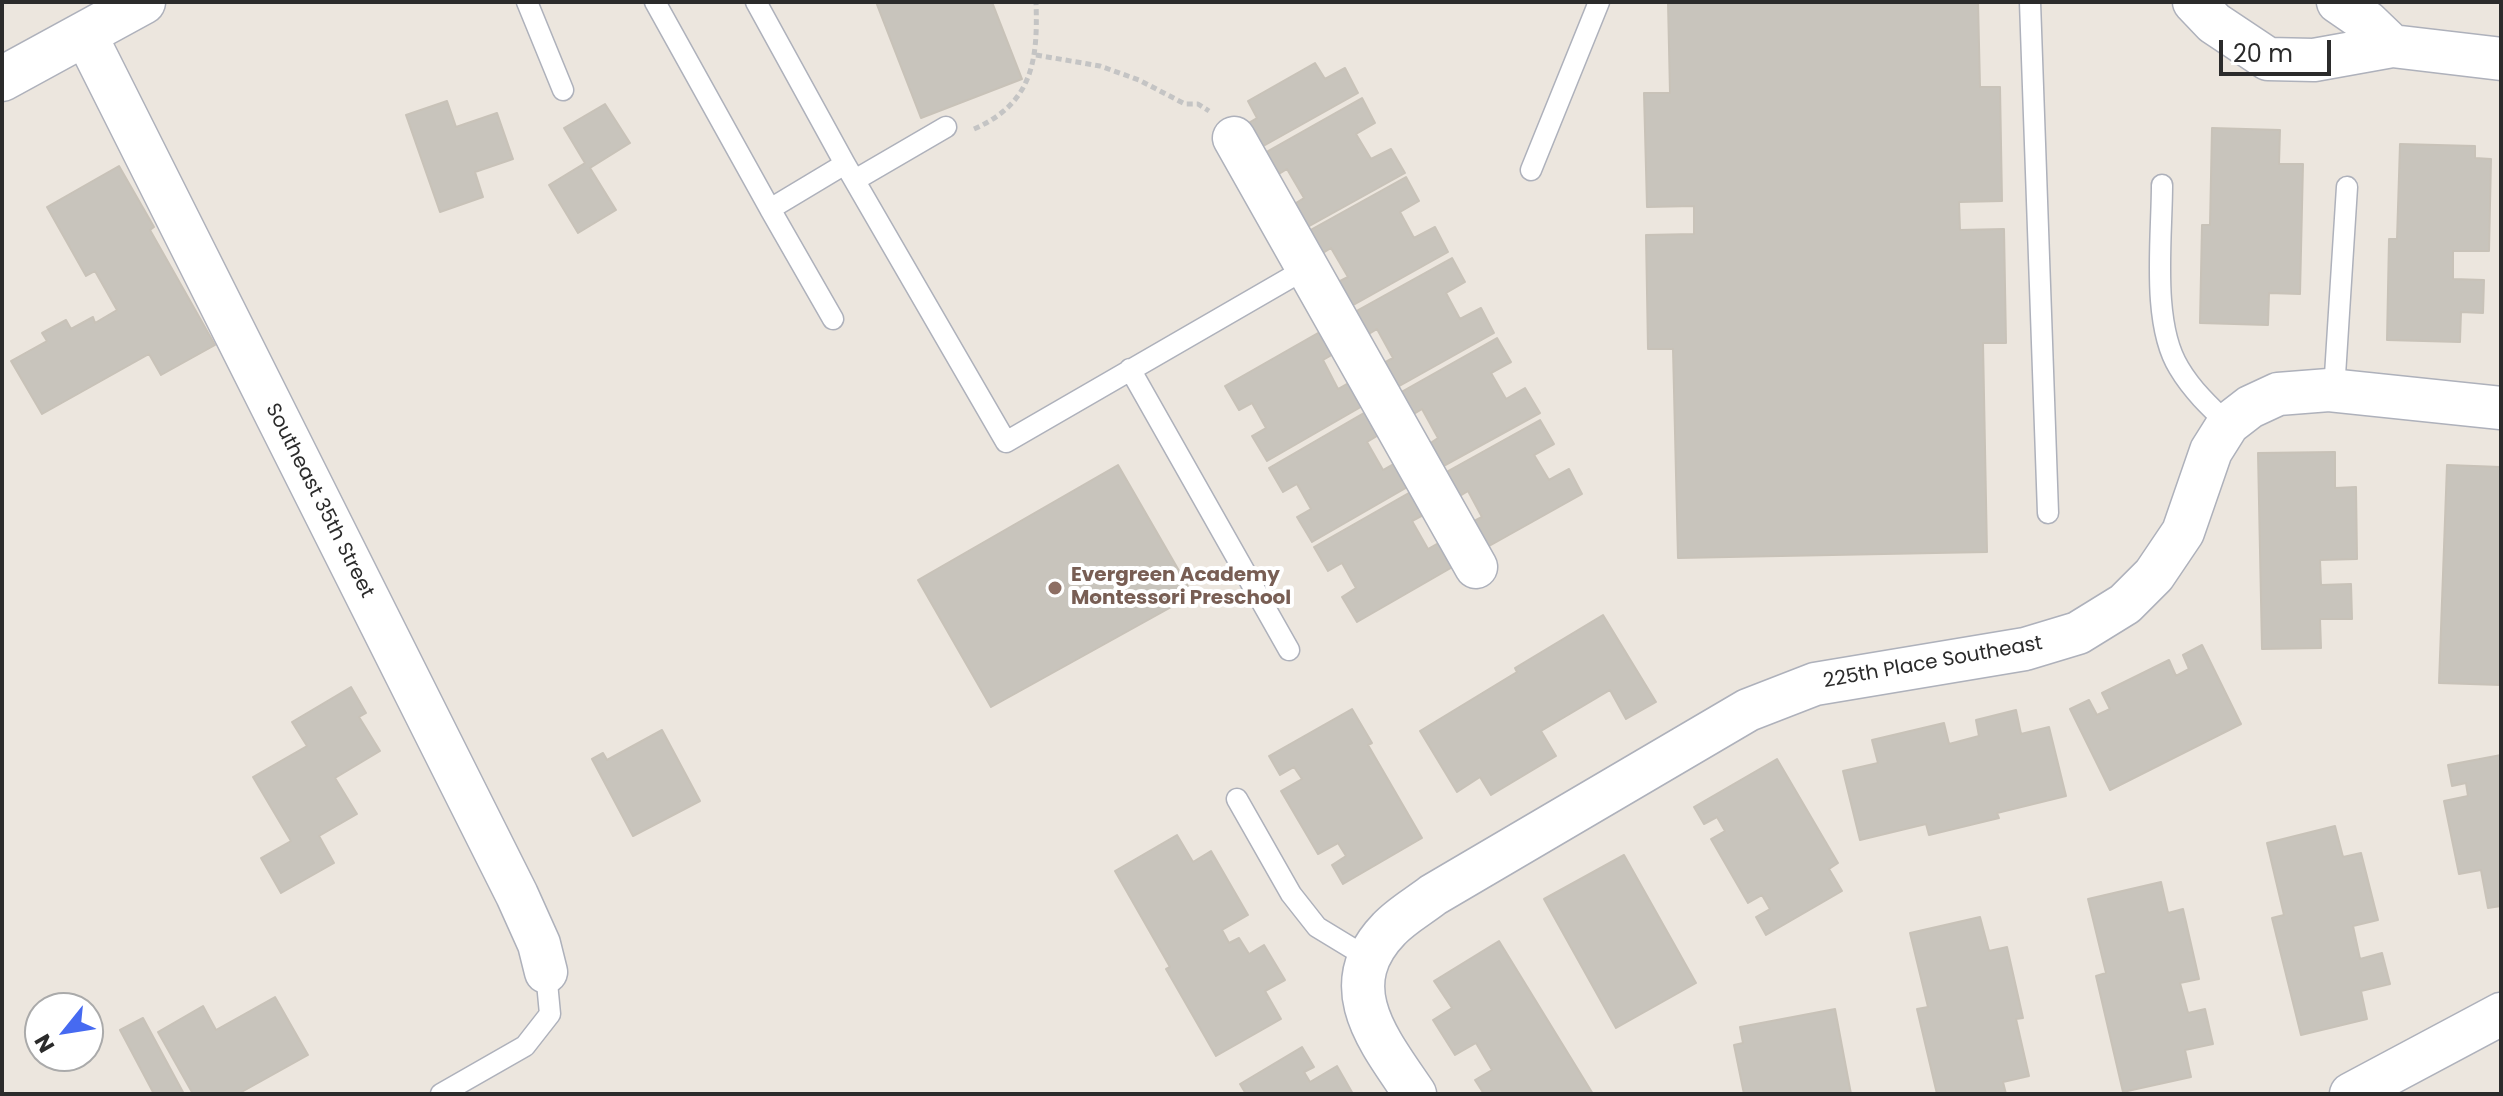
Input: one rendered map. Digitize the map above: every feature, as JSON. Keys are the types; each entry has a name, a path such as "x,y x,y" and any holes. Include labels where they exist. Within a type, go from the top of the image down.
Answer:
{"main road":[{"path":"2,79 143,2"}],"street":[{"path":"2338,2 2367,22 2392,46"},
{"path":"2201,4 2214,23 2268,59 2314,60 2392,46 2501,59"},
{"name":"Southeast 35th Street","path":"85,34 517,895 539,944 546,972"},
{"path":"1234,138 1476,567"},
{"name":"225th Place Southeast","path":"1368,958 1389,929 1433,895 1748,710 1815,684 2025,649 2078,633 2114,611 2154,575 2183,532 2211,451 2228,424 2250,407 2278,394 2334,391 2501,408"},
{"path":"1368,958 1362,992 1366,1015 1415,1094"},
{"path":"2351,1094 2501,1014"}],"lane":[{"path":"527,2 563,90"},
{"path":"655,2 833,319"},
{"path":"1531,170 1599,2"},
{"path":"2030,2 2048,513"},
{"path":"763,6 850,172 1006,442 1307,268"},
{"path":"770,209 946,127"},
{"path":"2162,185 2161,324 2177,366 2197,394 2228,424"},
{"path":"2334,391 2347,187"},
{"path":"1130,369 1289,650"},
{"path":"1237,799 1291,894 1317,927 1345,947 1368,958"},
{"path":"441,1094 525,1046 550,1014 546,972"}],"path":[{"path":"946,127 970,131 997,116 1021,94 1036,55 1036,2"},
{"path":"1036,55 1100,66 1139,80 1185,104 1198,104 1208,109 1222,130 1234,138"}],"building":[{"path":"876,2 992,2 1022,79 921,118"},
{"path":"1668,2 1978,2 1980,87 2000,87 2002,201 1959,202 1960,230 2004,229 2006,343 1983,343 1987,552 1678,558 1673,349 1648,349 1646,235 1694,234 1694,206 1647,207 1644,93 1670,93"},
{"path":"1315,63 1325,79 1345,68 1358,93 1258,149 1245,125 1257,118 1248,101"},
{"path":"1362,98 1375,123 1356,134 1371,159 1391,149 1405,173 1304,229 1291,206 1304,198 1287,169 1274,177 1261,155"},
{"path":"447,101 456,127 497,113 513,159 475,172 483,197 440,212 406,115"},
{"path":"605,104 630,143 590,168 616,210 578,233 549,185 585,163 564,128"},
{"path":"2212,128 2280,130 2279,164 2303,164 2300,294 2269,293 2268,325 2200,323 2202,225 2210,225"},
{"path":"2400,144 2475,146 2475,158 2491,159 2489,251 2453,251 2453,279 2484,280 2483,313 2461,312 2460,342 2387,340 2389,239 2397,239"},
{"path":"119,166 154,227 150,230 215,345 161,375 149,354 42,414 11,361 47,341 42,333 66,320 71,329 93,317 95,323 117,310 95,271 86,276 47,207"},
{"path":"1406,177 1419,201 1400,212 1414,238 1435,227 1448,252 1348,308 1334,284 1348,277 1331,248 1318,256 1305,233"},
{"path":"1452,258 1465,282 1446,293 1460,319 1481,308 1494,333 1394,389 1380,365 1393,358 1377,329 1364,337 1351,314"},
{"path":"1325,329 1337,352 1323,360 1338,389 1352,381 1366,404 1267,461 1252,436 1266,428 1252,403 1239,410 1225,386"},
{"path":"1497,338 1511,362 1491,373 1506,399 1525,388 1540,413 1438,469 1426,446 1438,438 1422,409 1409,417 1396,395"},
{"path":"1369,410 1382,433 1367,442 1383,470 1397,462 1411,485 1312,542 1297,517 1311,509 1297,484 1283,492 1269,468"},
{"path":"1540,420 1554,444 1534,455 1549,480 1569,469 1582,494 1482,550 1468,524 1482,517 1468,491 1455,499 1441,475"},
{"path":"2335,452 2335,488 2356,487 2357,559 2320,560 2321,585 2351,584 2352,619 2320,619 2321,648 2262,649 2258,453"},
{"name":"Evergreen Academy Montessori Preschool","path":"1118,465 1193,595 991,707 918,580"},
{"path":"2447,465 2501,467 2501,685 2439,683"},
{"path":"1414,490 1427,513 1412,521 1428,549 1442,541 1456,565 1357,622 1342,597 1356,588 1342,563 1328,571 1314,547"},
{"path":"1603,615 1656,702 1626,719 1610,690 1541,731 1556,756 1491,795 1480,777 1457,792 1420,731"},
{"path":"2202,645 2241,724 2110,790 2070,709 2089,700 2097,715 2110,709 2102,693 2169,660 2176,676 2189,669 2183,655"},
{"path":"351,687 366,713 359,717 380,751 335,778 357,814 319,836 334,863 281,893 261,858 291,841 253,777 307,746 292,722"},
{"path":"1352,709 1372,743 1368,745 1422,838 1343,884 1332,865 1346,856 1338,843 1318,854 1281,791 1302,779 1294,767 1280,775 1269,756"},
{"path":"2016,710 2021,734 2049,727 2066,796 1997,813 1999,818 1929,835 1926,824 1860,840 1843,771 1878,763 1872,740 1944,723 1949,744 1979,736 1976,720"},
{"path":"662,730 700,801 633,836 592,759 603,753 607,760"},
{"path":"2501,755 2501,906 2488,908 2481,870 2459,874 2444,801 2468,796 2466,783 2452,786 2448,765"},
{"path":"1777,759 1838,863 1829,869 1842,891 1766,935 1756,917 1770,909 1762,895 1748,903 1711,839 1725,831 1717,817 1704,824 1694,807"},
{"path":"2335,826 2343,857 2361,853 2378,920 2353,926 2360,959 2382,953 2390,984 2361,991 2367,1019 2301,1035 2272,918 2284,915 2267,843"},
{"path":"1177,835 1193,862 1211,851 1248,915 1222,930 1229,943 1239,938 1249,954 1264,945 1285,980 1265,991 1281,1019 1216,1056 1115,871"},
{"path":"1624,855 1696,983 1616,1028 1544,899"},
{"path":"2161,882 2168,913 2183,909 2199,979 2180,983 2188,1013 2205,1009 2213,1044 2185,1050 2191,1077 2123,1092 2096,976 2106,973 2088,899"},
{"path":"1980,917 1989,951 2007,947 2023,1018 2016,1019 2029,1076 2003,1082 2006,1094 1937,1094 1917,1009 1928,1007 1910,933"},
{"path":"1499,941 1593,1094 1484,1094 1475,1080 1492,1070 1476,1043 1455,1055 1433,1020 1452,1008 1434,981"},
{"path":"275,997 308,1055 238,1094 193,1094 158,1032 203,1006 216,1030"},
{"path":"1835,1009 1851,1094 1744,1094 1734,1045 1743,1043 1740,1027"},
{"path":"143,1018 184,1094 154,1094 120,1030"},
{"path":"1302,1047 1314,1067 1304,1072 1310,1082 1337,1066 1353,1094 1246,1094 1240,1084"}],"place":[{"name":"Evergreen Academy Montessori Preschool","path":"1055,588"}]}
